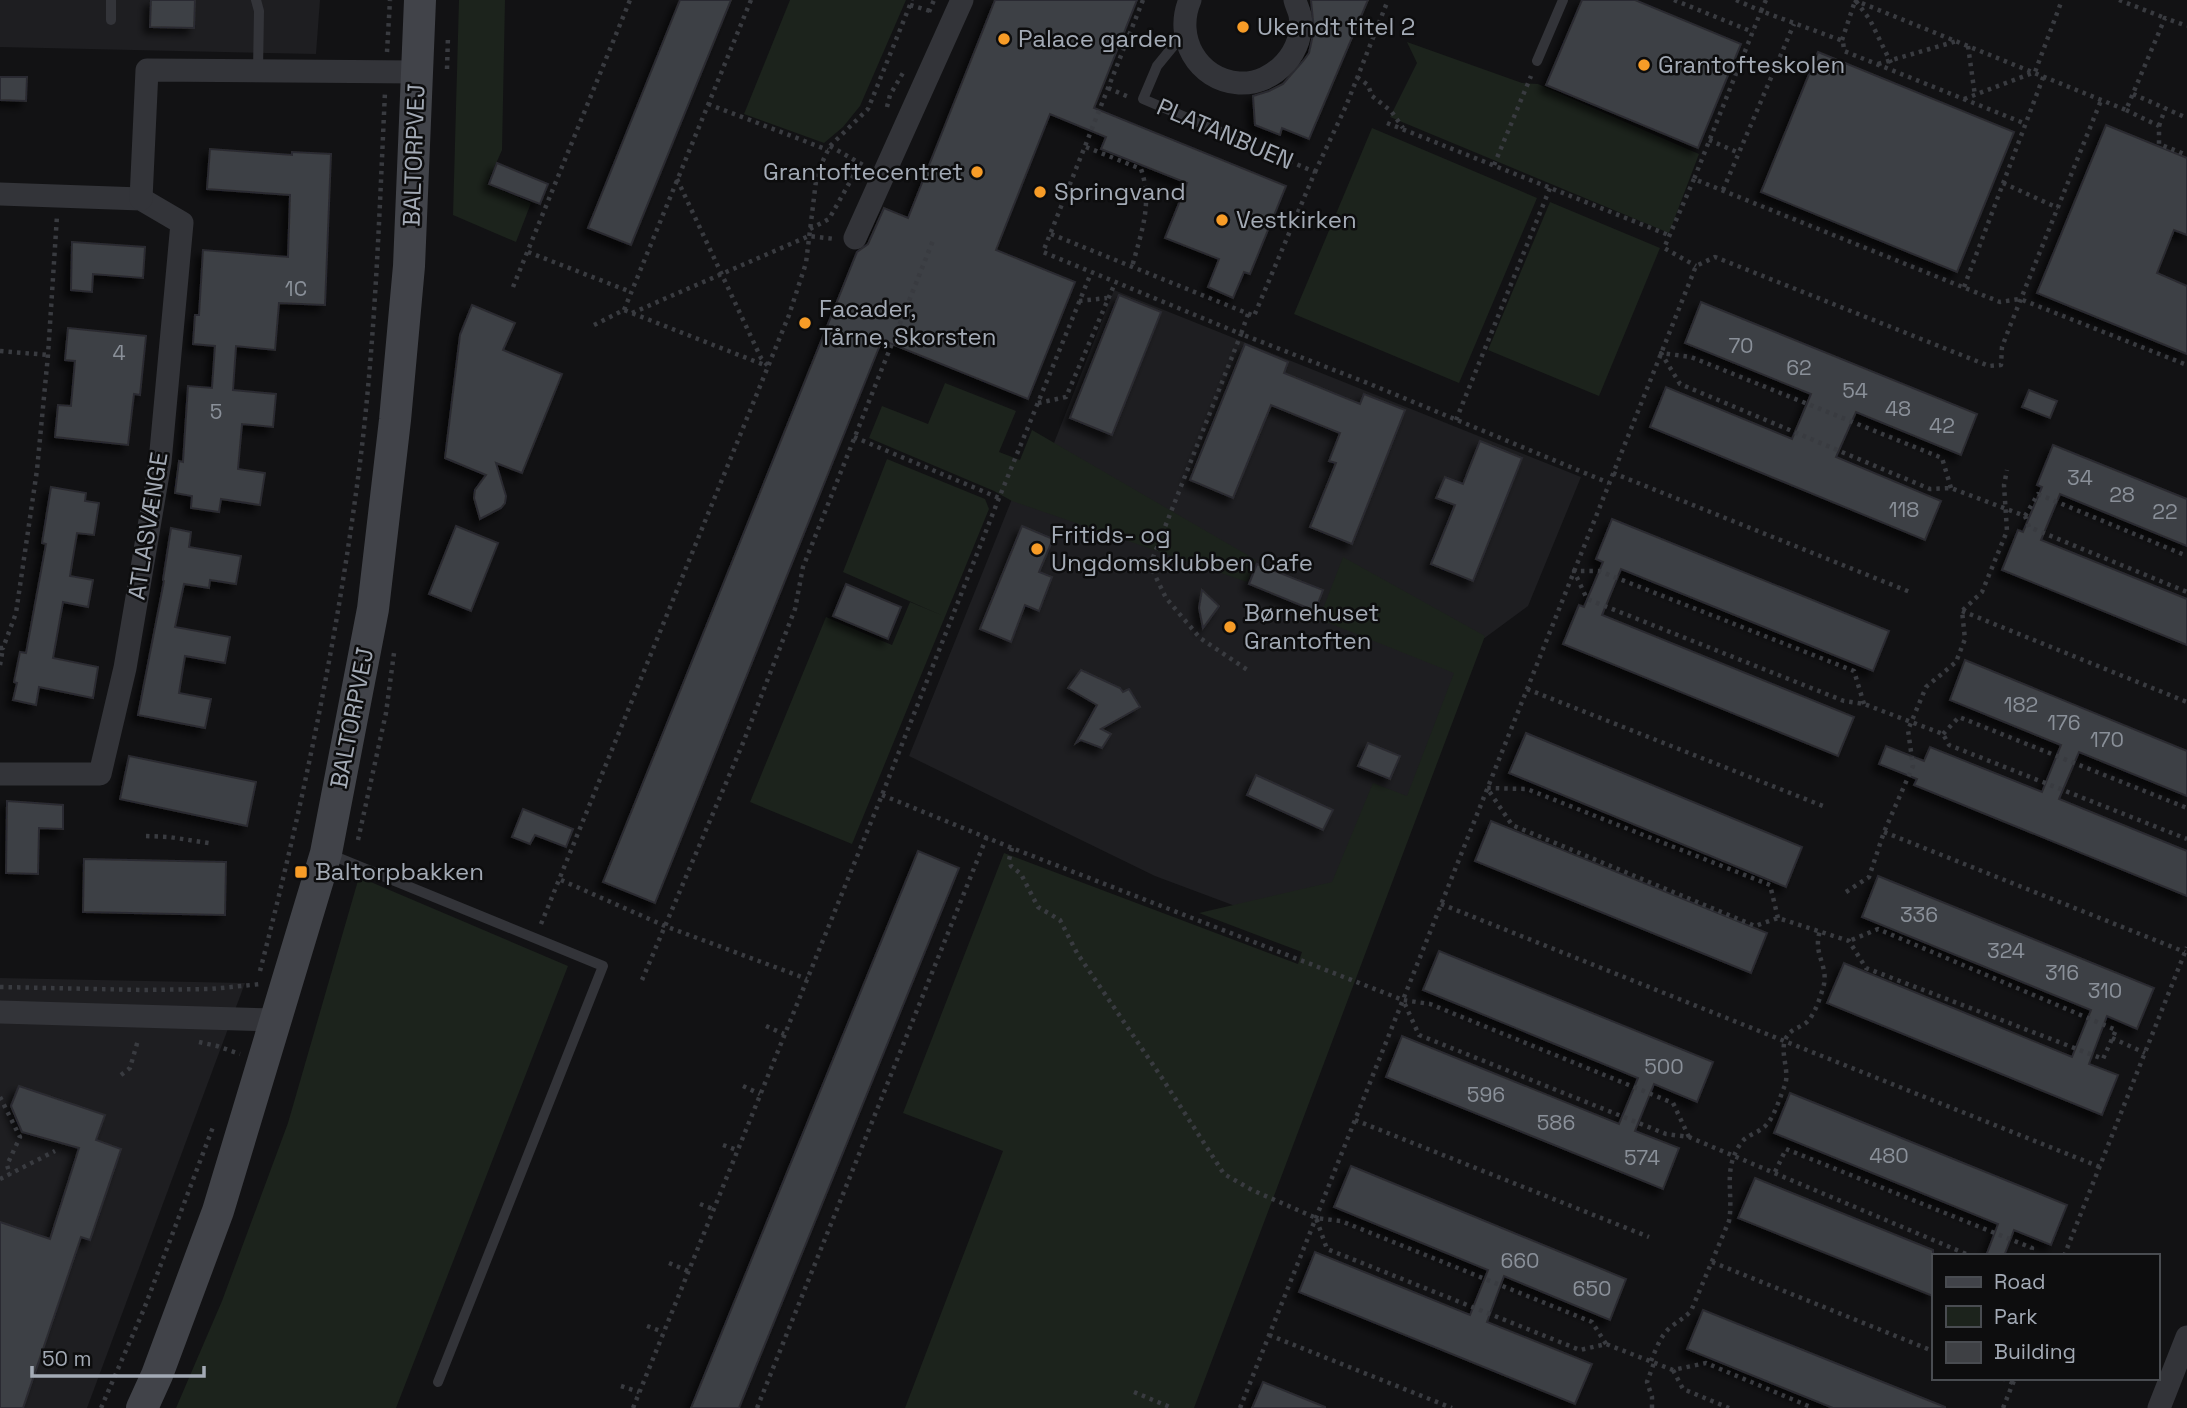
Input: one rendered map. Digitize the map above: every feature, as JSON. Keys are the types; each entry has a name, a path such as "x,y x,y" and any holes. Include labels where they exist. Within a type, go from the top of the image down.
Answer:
{"street":[{"name":"BALTORPVEJ","path":"142,1408 157,1375 218,1210 261,1019 326,853 373,609 395,420 409,266 421,0"},
{"path":"855,237 962,0"},
{"name":"PLATANBUEN","path":"1190,0 1185,12 1184,33 1191,52 1203,68 1220,79 1241,83 1261,80 1279,71 1292,55 1300,36 1300,15 1294,0"},
{"path":"141,199 147,70 417,72"},
{"name":"ATLASVÆNGE","path":"0,194 141,199 182,223 160,462 125,668 100,774 0,774"},
{"path":"0,1012 261,1019"},
{"path":"2159,1408 2187,1337"}],"lane":[{"path":"111,0 111,20"},
{"path":"256,0 259,11 258,69"},
{"path":"1537,61 1563,0"},
{"name":"PLATANBUEN","path":"1184,33 1157,66 1143,99 1249,144"},
{"path":"326,853 603,966 438,1382"}],"path":[{"path":"236,1053 261,1019 257,983 289,861 324,694 358,477 374,323 390,0"},
{"path":"513,288 630,0"},
{"path":"594,325 624,310 751,0"},
{"path":"1143,0 1042,252 1609,483"},
{"path":"1315,172 1388,0"},
{"path":"1674,0 1753,32"},
{"path":"1736,0 1842,40"},
{"path":"1696,265 1664,248 1766,0"},
{"path":"1855,0 1842,40 1844,51 2025,124"},
{"path":"1855,0 2102,98 2159,126"},
{"path":"1855,0 1870,20 1895,71"},
{"path":"1964,99 2035,72 2063,0"},
{"path":"2119,0 2187,26"},
{"path":"535,939 789,315 806,263 817,173 829,148 868,109 911,2 930,11"},
{"path":"2126,110 2165,18"},
{"path":"1723,190 1794,24"},
{"path":"1877,64 1958,41"},
{"path":"1968,45 1976,104"},
{"path":"1743,57 1774,71"},
{"path":"1494,165 1537,61"},
{"path":"1964,288 2044,75"},
{"path":"1357,77 1368,85 1372,96 1391,111 1403,129"},
{"path":"2133,94 2187,118"},
{"path":"1240,1408 1696,265 1715,257 1989,366 2001,365 2002,347 2020,299 2102,98"},
{"path":"708,104 829,148 860,164 830,219 810,229"},
{"path":"2165,108 2159,126 2159,144 2187,155"},
{"path":"1387,123 1671,236"},
{"path":"1709,140 1739,153"},
{"name":"PLATANBUEN","path":"1248,314 1254,316 1315,172 1249,144"},
{"path":"1085,146 1141,169 1147,188 1143,223 1132,267"},
{"path":"677,178 761,358 768,367"},
{"path":"1694,179 2000,302 2020,299 2187,365"},
{"path":"2003,183 2058,208"},
{"path":"1456,420 1550,188"},
{"path":"0,665 2,648 16,613 37,470 48,355 58,196"},
{"path":"1051,234 1248,314 1150,565 1166,598 1200,638 1250,671"},
{"path":"632,313 810,236 832,240"},
{"path":"642,980 753,719 795,609 803,567 934,238"},
{"path":"528,253 631,292"},
{"path":"633,1408 1091,273"},
{"path":"1037,403 1066,397 1115,283"},
{"path":"1079,301 1108,298"},
{"path":"624,310 768,367"},
{"path":"0,351 48,355"},
{"path":"1661,353 1680,384 1930,489 1951,488 2025,516 2029,527 2187,592"},
{"path":"1661,353 1692,357 1941,458 1951,488"},
{"path":"854,438 999,498"},
{"path":"1962,611 1982,593 2007,531 2004,479 2007,470"},
{"path":"1613,473 1910,592"},
{"path":"2025,516 2038,494 2187,556"},
{"path":"1574,571 1587,599 1844,701 1864,704 1943,734 1949,745 2187,839"},
{"path":"1574,571 1599,571 1854,671 1864,704"},
{"path":"1962,611 2187,702"},
{"path":"1846,892 1869,877 1884,831 1913,766 1914,758 1908,738 1911,722 1926,687 1956,662 1965,639 1962,611"},
{"path":"1527,689 1823,806"},
{"path":"1943,734 1959,717 2187,808"},
{"path":"1487,788 1512,825 1755,926 1778,918 1849,941 1866,968 2103,1059 2116,1030 1878,929 1849,941"},
{"path":"1487,788 1527,789 1770,885 1778,918"},
{"path":"882,795 1403,1000 1430,1004 1674,1103 1689,1137"},
{"path":"1884,831 2186,949 2065,1254"},
{"path":"146,836 209,843"},
{"path":"757,1408 987,836"},
{"path":"1012,848 1009,860 1011,866 1021,874 1038,907 1060,919 1077,953 1224,1174 1252,1190 1316,1218 1341,1221 1592,1322 1606,1345"},
{"path":"561,880 665,926 807,979"},
{"path":"1441,904 2100,1167"},
{"path":"1652,1408 1647,1381 1661,1339 1691,1311 1729,1221 1731,1209 1728,1177 1735,1156 1741,1142 1767,1125 1773,1114 1788,1077 1784,1041 1788,1034 1806,1022 1824,987 1826,973 1816,943 1820,931"},
{"path":"0,987 159,990 211,989 257,983"},
{"path":"1403,1000 1419,1035 1666,1134 1689,1137 1966,1254"},
{"path":"766,1026 784,1034"},
{"path":"2112,1038 2145,1053"},
{"path":"121,1075 130,1068 138,1040"},
{"path":"743,1086 760,1094"},
{"path":"0,1097 20,1137 8,1165 10,1175"},
{"path":"101,1408 144,1309 216,1117"},
{"path":"1355,1120 1649,1237"},
{"path":"723,1145 737,1150"},
{"path":"1775,1172 1786,1149 2032,1248 2031,1254"},
{"path":"0,1179 55,1152"},
{"path":"700,1204 713,1209"},
{"path":"1316,1218 1327,1249 1580,1350 1606,1345 1673,1370 1706,1363 1813,1408"},
{"path":"1712,1262 1932,1351"},
{"path":"669,1263 688,1271"},
{"path":"647,1326 663,1332"},
{"path":"1269,1335 1452,1408"},
{"path":"1673,1370 1682,1389 1729,1408"},
{"path":"2003,1408 2014,1381"},
{"path":"621,1386 639,1392"},
{"path":"1134,1392 1171,1408"}],"shaded area":[{"path":"0,0 320,0 316,54 0,47"},
{"name":"Børnehuset Grantoften","path":"1114,290 1581,477 1528,606 1471,648 1350,949 1155,876 909,756 1026,464 1043,471"},
{"path":"0,978 245,983 87,1408 0,1408"}],"green space":[{"path":"459,0 505,0 502,150 487,184 531,203 516,242 453,215"},
{"path":"790,0 906,0 860,106 843,127 824,143 744,114"},
{"path":"1407,42 1522,83 1538,84 1699,154 1669,233 1390,117 1417,63"},
{"path":"1372,128 1537,198 1459,383 1294,314"},
{"path":"1550,202 1660,248 1599,396 1488,350"},
{"path":"945,383 1016,411 999,452 1020,460 1032,430 1256,560 1247,582 1012,501 869,438 882,406 928,424"},
{"path":"887,459 985,499 989,509 852,844 750,802 826,617 892,645 910,602 941,615 843,572"},
{"path":"1343,557 1485,636 1194,1408 905,1408 1003,1151 903,1113 1004,853 1298,964 1302,952 1199,913 1332,882 1373,783 1407,796 1454,673 1319,619"},
{"path":"359,877 568,966 396,1408 176,1408 222,1301 288,1123"}],"building":[{"path":"151,0 195,0 194,28 150,27"},
{"path":"680,0 731,0 631,245 588,228"},
{"path":"995,0 1137,0 1094,108 1286,186 1250,274 1244,272 1233,298 1208,287 1219,259 1165,238 1187,183 1101,149 1106,137 1050,114 996,250 1075,282 1028,399 882,340 655,903 603,882 857,252 868,244 884,208 908,218"},
{"path":"1311,0 1368,0 1309,139 1282,128 1280,135 1255,125 1253,96 1283,84 1309,53 1314,30"},
{"name":"Grantofteskolen","path":"1582,0 1635,0 1741,44 1698,148 1546,85"},
{"path":"1818,52 2014,132 1957,272 1761,192"},
{"path":"0,77 27,77 26,101 0,100"},
{"path":"2106,125 2187,158 2187,235 2174,230 2157,273 2187,286 2187,354 2037,293"},
{"path":"210,149 292,155 292,152 331,154 325,305 279,303 275,350 236,346 233,390 276,394 273,427 242,424 238,469 265,473 260,505 221,499 219,512 191,508 192,496 175,493 179,461 183,462 188,386 212,388 215,346 193,344 195,315 199,315 203,250 288,257 290,195 207,189"},
{"path":"497,163 548,184 540,204 489,184"},
{"path":"72,242 145,247 143,278 93,274 92,292 71,290"},
{"path":"1119,295 1161,312 1112,435 1070,418"},
{"path":"1701,302 1977,414 1961,455 1856,412 1836,457 1941,501 1925,540 1650,427 1666,387 1792,439 1811,394 1685,343"},
{"path":"472,305 515,323 503,350 562,374 522,473 496,463 506,496 505,503 480,519 474,498 475,490 486,475 445,458 460,335"},
{"path":"68,328 146,336 140,395 134,394 128,445 55,437 58,405 71,406 75,361 65,360"},
{"path":"1245,344 1288,362 1284,373 1360,404 1364,394 1405,410 1352,544 1310,527 1336,463 1329,461 1340,433 1271,405 1233,498 1190,480"},
{"path":"2029,390 2057,401 2050,418 2022,407"},
{"path":"1480,441 1522,458 1473,581 1431,564 1455,505 1436,498 1445,477 1463,484"},
{"path":"2053,445 2187,499 2187,546 2060,494 2041,540 2187,599 2187,645 2002,570 2018,530 2023,532 2042,487 2037,485"},
{"path":"51,487 86,493 85,501 99,503 94,535 77,533 70,576 93,580 88,607 63,602 53,658 98,667 93,698 39,687 36,705 13,700 17,683 14,682 20,652 26,653 46,544 42,543"},
{"path":"1612,519 1889,631 1873,671 1621,569 1602,615 1854,717 1838,756 1563,644 1579,605 1584,607 1603,562 1596,559"},
{"path":"456,526 498,543 471,611 429,594"},
{"path":"1022,526 1053,539 1039,572 1052,577 1039,611 1025,605 1011,642 980,629"},
{"path":"171,528 191,532 189,547 241,556 236,584 210,580 209,588 184,584 175,627 230,637 225,663 185,656 179,693 211,699 205,728 138,715 164,581"},
{"path":"1257,564 1323,590 1315,611 1249,584"},
{"path":"846,584 901,607 888,639 833,616"},
{"path":"1202,590 1219,606 1203,628 1199,608"},
{"path":"1965,660 2187,751 2187,796 2079,752 2059,799 2187,851 2187,896 1914,785 1917,779 1879,764 1886,746 1924,761 1930,747 2042,792 2061,745 1950,700"},
{"path":"1081,670 1120,688 1123,692 1129,689 1140,707 1101,729 1111,734 1102,748 1081,740 1076,743 1097,705 1068,688"},
{"path":"1526,733 1802,847 1786,887 1509,773"},
{"path":"1368,743 1400,756 1390,779 1358,766"},
{"path":"129,756 256,782 247,826 120,799"},
{"path":"1256,775 1333,810 1323,830 1247,795"},
{"path":"7,801 63,805 63,829 39,828 38,874 6,873"},
{"path":"523,809 573,829 566,847 535,835 530,844 512,837"},
{"path":"1491,821 1767,933 1751,973 1475,861"},
{"path":"918,851 959,868 739,1408 691,1408"},
{"path":"84,859 226,862 225,915 83,912"},
{"path":"1878,876 2154,988 2137,1029 2107,1016 2089,1064 2118,1075 2102,1115 1827,1003 1844,963 2072,1057 2091,1010 1862,917"},
{"path":"1439,951 1713,1062 1697,1102 1654,1084 1635,1131 1679,1148 1663,1189 1386,1077 1402,1036 1619,1124 1638,1078 1423,990"},
{"path":"19,1086 105,1115 96,1140 121,1149 90,1240 81,1237 23,1408 0,1408 0,1222 50,1239 79,1148 22,1132 11,1106"},
{"path":"1790,1093 2067,1205 2051,1245 2014,1230 2005,1254 1987,1254 1998,1224 1774,1133"},
{"path":"1351,1166 1626,1279 1610,1320 1504,1276 1487,1322 1592,1364 1575,1404 1299,1292 1315,1252 1470,1315 1488,1270 1334,1207"},
{"path":"1755,1178 1933,1250 1932,1296 1738,1218"},
{"path":"1703,1310 1945,1408 1833,1408 1687,1349"},
{"path":"1263,1382 1325,1407 1325,1408 1252,1408"}],"place":[{"name":"Ukendt titel 2","path":"1243,27"},
{"name":"Palace garden","path":"1004,39"},
{"name":"Grantofteskolen","path":"1644,65"},
{"name":"Grantoftecentret","path":"977,172"},
{"name":"Springvand","path":"1040,192"},
{"name":"Vestkirken","path":"1222,220"},
{"name":"Facader, Tårne, Skorsten","path":"805,323"},
{"name":"Fritids- og Ungdomsklubben Cafe","path":"1037,549"},
{"name":"Børnehuset Grantoften","path":"1230,627"},
{"name":"Baltorpbakken","path":"301,872"}]}
